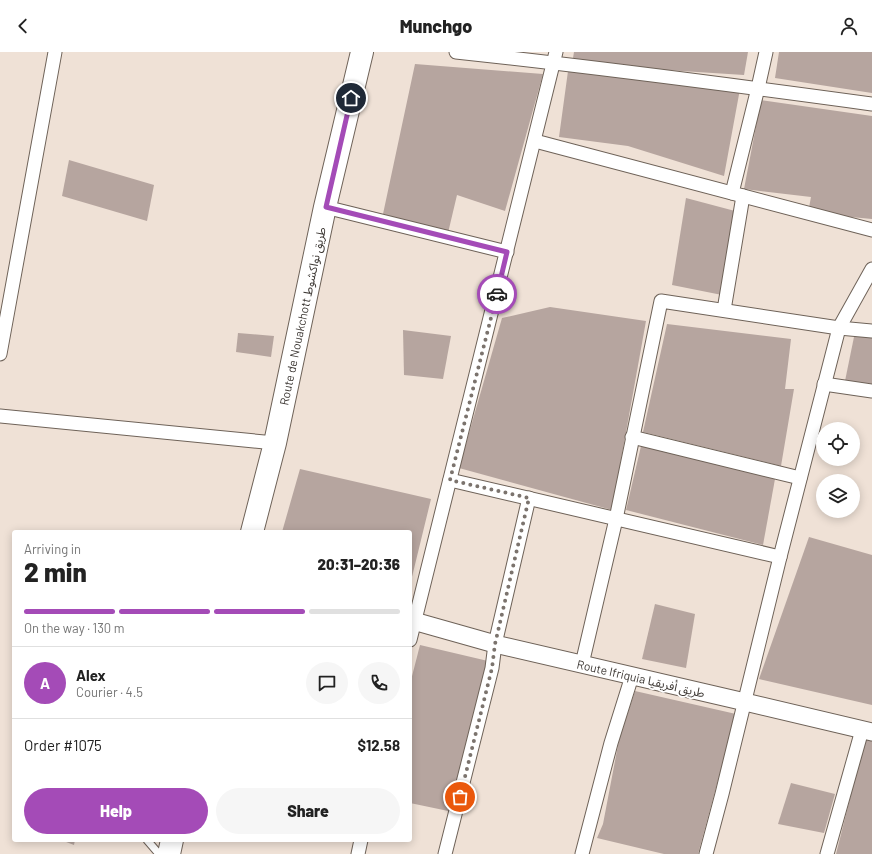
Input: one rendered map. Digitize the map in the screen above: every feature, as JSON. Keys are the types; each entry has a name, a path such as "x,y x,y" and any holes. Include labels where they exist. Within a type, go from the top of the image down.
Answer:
{"highway":[{"name":"Route de Nouakchott طريق نواكشوط","path":"253,530 275,442 326,207 362,52"},
{"path":"169,854 172,842"}],"street":[{"path":"0,354 55,52"},
{"path":"456,52 555,57 872,104"},
{"path":"724,310 738,194 766,52"},
{"path":"412,621 450,480 555,57"},
{"path":"535,141 872,230"},
{"path":"326,207 507,252"},
{"path":"706,854 838,328 872,269"},
{"path":"582,664 616,519 661,301 838,328 872,331"},
{"path":"824,384 872,391"},
{"path":"0,416 275,442"},
{"path":"632,437 800,478"},
{"path":"450,480 780,557"},
{"path":"445,854 492,668 495,644 529,498"},
{"name":"Route Ifriquia طريق أفريقيا","path":"412,621 495,644 867,731"},
{"path":"582,854 611,743 632,676"},
{"path":"827,854 867,731"},
{"path":"358,854 361,842"}],"lane":[{"path":"149,842 159,854"}],"building":[{"path":"574,52 748,52 744,75 572,64"},
{"path":"779,52 872,52 872,93 775,78"},
{"path":"415,64 543,74 505,211 457,195 448,233 383,214"},
{"path":"568,71 740,89 724,176 628,146 559,137"},
{"path":"761,100 872,116 872,219 808,213 811,197 744,189"},
{"path":"69,160 154,185 147,221 62,196"},
{"path":"686,198 735,211 722,295 672,285"},
{"path":"550,307 646,321 612,510 459,468 502,318"},
{"path":"667,324 791,339 785,389 794,389 781,466 643,432"},
{"path":"403,330 451,336 443,379 404,375"},
{"path":"855,332 872,334 872,384 845,381"},
{"path":"238,333 274,336 271,357 236,352"},
{"path":"641,446 775,479 763,545 626,510"},
{"path":"300,469 431,499 412,577 412,530 283,530"},
{"path":"809,537 872,555 872,705 759,679"},
{"path":"655,604 695,614 686,668 642,659"},
{"path":"420,645 488,661 453,812 412,803 412,676"},
{"path":"635,691 736,714 698,854 664,854 597,838 603,824 619,740"},
{"path":"865,739 872,741 872,854 836,854"},
{"path":"791,783 835,794 824,833 778,824"},
{"path":"66,842 75,842 74,845"}],"way so far":[{"path":"460,797 492,668 495,644 529,498 450,480 497,294"}],"route":[{"path":"351,98 326,207 507,252 497,294"}]}
